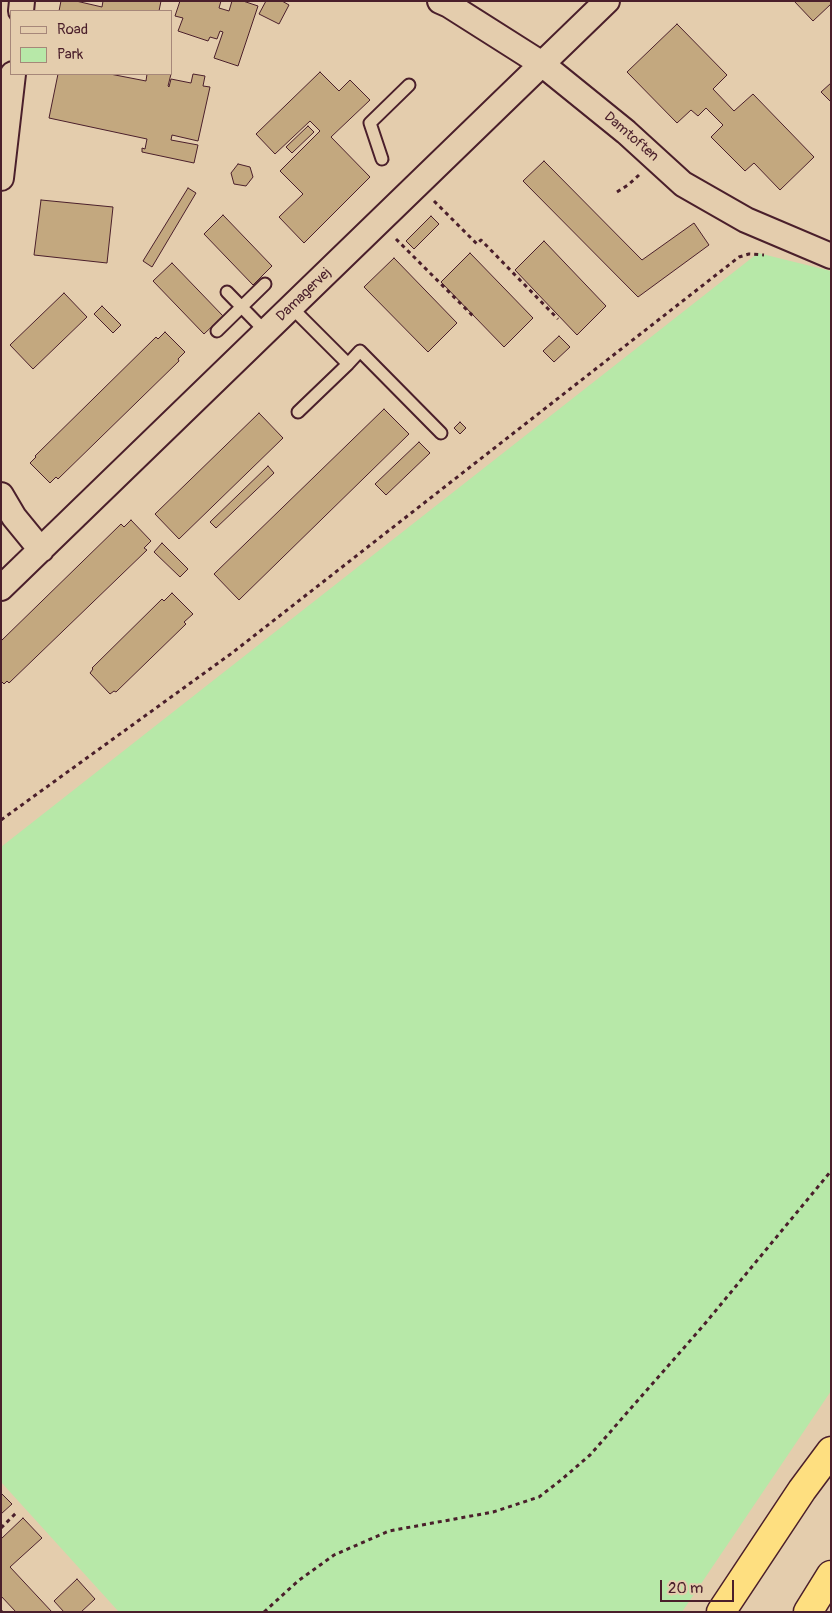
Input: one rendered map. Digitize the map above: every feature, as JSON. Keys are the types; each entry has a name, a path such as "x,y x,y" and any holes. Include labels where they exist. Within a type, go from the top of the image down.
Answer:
{"highway":[{"path":"722,1612 802,1490 831,1451"},
{"path":"808,1612 831,1575"}],"street":[{"name":"Damtoften","path":"440,1 542,64 626,132 683,184 746,220 831,256"},
{"name":"Damagervej","path":"1,588 607,1"},
{"path":"1,178 14,75"},
{"path":"1,496 14,517 41,550"}],"lane":[{"path":"382,159 370,123 409,85"},
{"path":"217,331 265,284"},
{"path":"227,292 266,332"},
{"path":"291,307 348,364"},
{"path":"298,412 360,351 441,433"}],"path":[{"path":"433,199 476,244 481,240 558,319"},
{"path":"394,237 472,316"},
{"path":"1,820 232,654 739,257 749,254 766,255"},
{"path":"264,1612 298,1581 334,1555 389,1531 493,1512 539,1497 562,1480 590,1455 703,1326 831,1171"},
{"path":"1,1528 18,1511"}],"green space":[{"path":"758,253 831,271 831,1391 682,1612 119,1612 1,1482 1,847"}],"building":[{"path":"61,1 76,1 102,7 103,1 161,1 159,10 59,10"},
{"path":"180,1 221,1 219,8 229,11 232,1 243,1 258,6 238,66 214,58 223,32 220,31 217,39 210,37 208,41 178,31 183,18 175,16"},
{"path":"266,1 282,1 289,5 279,24 259,14"},
{"path":"794,1 831,1 831,4 813,21"},
{"path":"677,24 727,75 713,89 734,111 753,94 814,157 780,190 754,163 745,171 711,137 723,125 706,108 698,116 691,110 677,123 627,72"},
{"path":"320,72 339,91 350,80 370,100 331,137 370,177 304,243 279,217 303,194 280,171 320,131 310,121 275,154 256,134"},
{"path":"193,74 205,76 203,86 210,87 198,141 172,135 171,140 198,145 194,163 142,152 142,148 145,149 147,139 49,118 58,75 115,75 146,81 147,75 171,75 169,87 171,79 191,83"},
{"path":"831,83 831,102 821,92"},
{"path":"308,126 314,132 292,153 286,147"},
{"path":"544,161 642,260 694,223 709,245 638,297 523,181"},
{"path":"238,164 250,167 253,177 246,186 234,184 231,173"},
{"path":"188,188 196,193 152,267 143,261"},
{"path":"41,200 113,207 107,263 34,255"},
{"path":"223,215 272,266 253,285 204,234"},
{"path":"431,216 439,224 414,249 406,241"},
{"path":"544,241 606,306 577,335 515,270"},
{"path":"470,253 533,318 504,347 441,282"},
{"path":"394,258 457,323 428,352 364,287"},
{"path":"172,263 223,316 204,334 153,281"},
{"path":"64,293 87,317 33,369 10,345"},
{"path":"102,306 121,325 113,333 94,314"},
{"path":"165,332 185,352 178,359 179,361 58,479 56,477 50,483 30,463 35,456 156,337 158,339"},
{"path":"559,336 570,347 554,362 543,351"},
{"path":"384,409 409,434 239,600 214,574"},
{"path":"259,413 283,438 179,539 155,514"},
{"path":"460,422 466,428 460,434 454,428"},
{"path":"419,442 430,453 386,495 375,484"},
{"path":"268,466 274,473 216,528 210,522"},
{"path":"131,520 151,541 144,548 147,550 9,683 7,681 4,684 1,681 1,641 121,524 124,527"},
{"path":"162,543 188,569 180,577 154,552"},
{"path":"172,593 193,614 184,622 186,624 116,692 114,691 110,694 90,673 92,668 162,599 164,601"},
{"path":"1,1493 12,1504 1,1514"},
{"path":"23,1518 42,1538 10,1567 52,1612 16,1612 1,1596 1,1539"},
{"path":"77,1579 95,1599 81,1612 64,1612 54,1601"}]}
